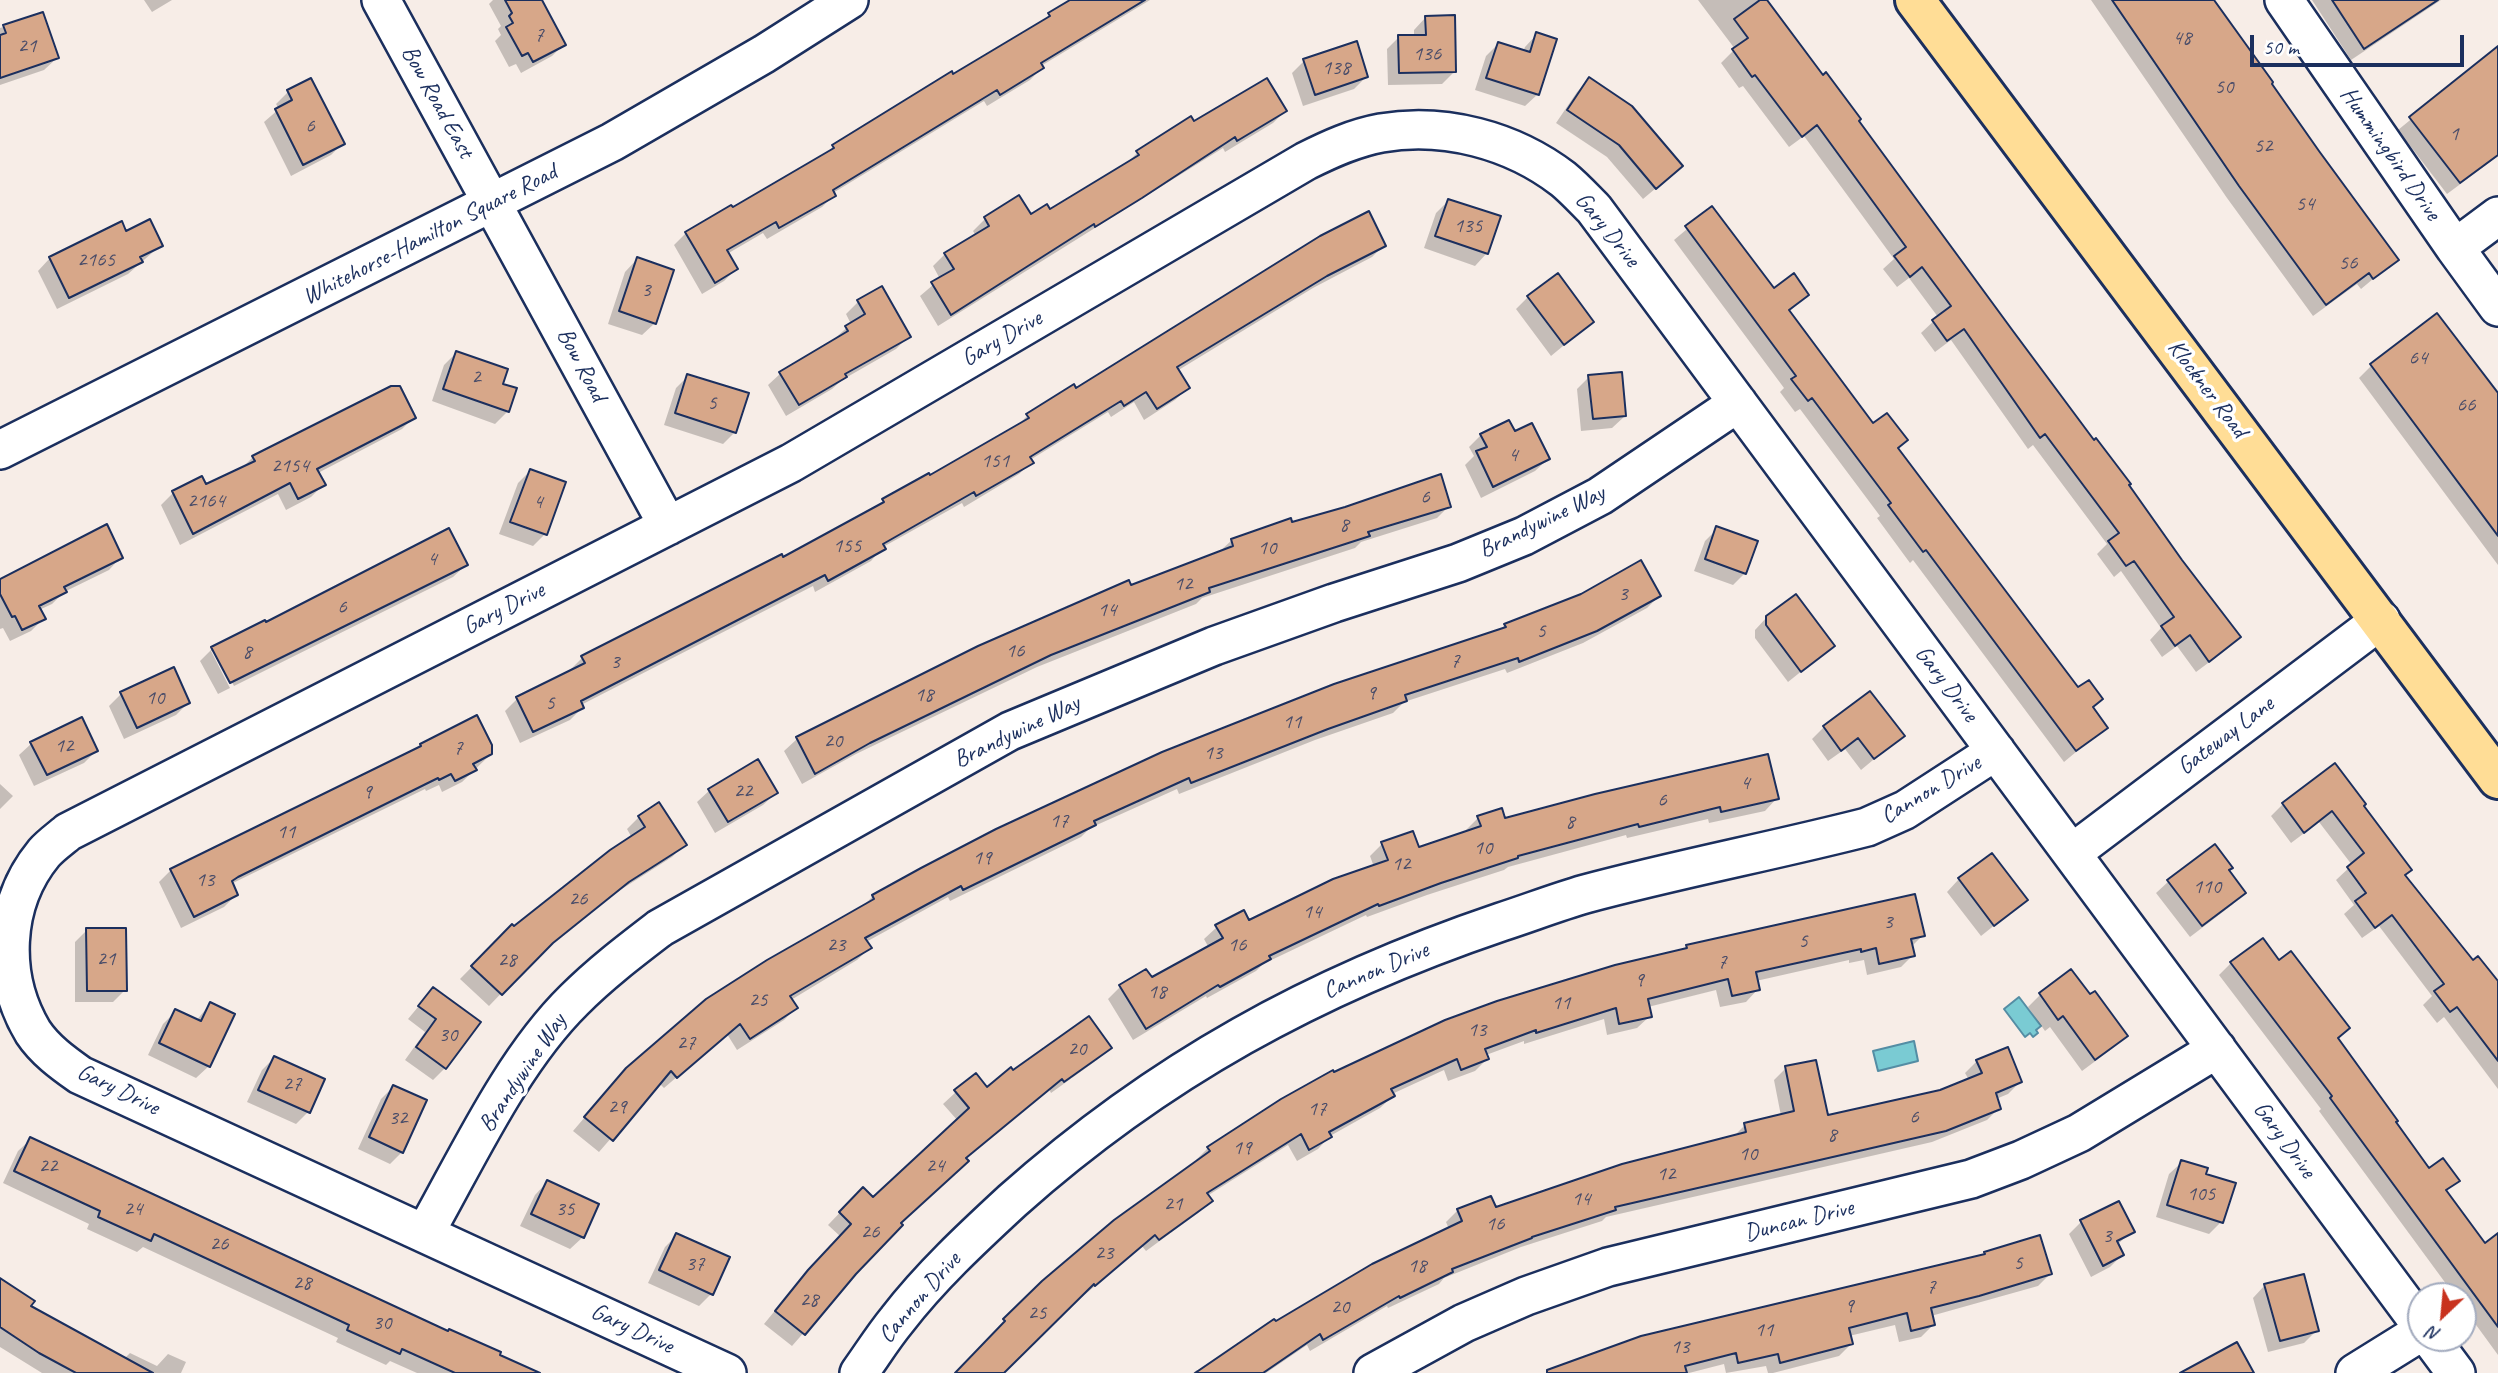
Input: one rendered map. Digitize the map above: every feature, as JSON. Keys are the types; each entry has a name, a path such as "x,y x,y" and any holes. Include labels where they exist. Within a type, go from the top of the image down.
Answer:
{"main road":[{"name":"Klockner Road","path":"1915,0 2498,779"}],"street":[{"name":"Bow Road East","path":"381,0 493,204"},
{"name":"Whitehorse-Hamilton Square Road","path":"0,450 612,142 764,54 849,0"},
{"name":"Hummingbird Drive","path":"2284,0 2498,307"},
{"name":"Gary Drive","path":"727,1373 80,1075 55,1058 34,1033 19,1006 10,974 8,942 13,909 25,881 45,852 68,832 791,463 1306,161 1342,144 1380,133 1420,130 1460,133 1498,143 1534,160 1564,180 1594,209 2407,1306"},
{"name":"Bow Road","path":"493,204 668,526"},
{"path":"2455,248 2498,216"},
{"name":"Brandywine Way","path":"425,1233 504,1093 536,1045 580,993 614,962 660,928 1010,731 1214,646 1458,563 1524,536 1600,496 1738,403"},
{"name":"Gateway Lane","path":"2071,853 2381,620"},
{"name":"Cannon Drive","path":"859,1373 897,1319 923,1290 985,1225 1053,1165 1124,1110 1199,1060 1297,1005 1379,967 1583,895 1867,827 1905,810 1996,751"},
{"name":"Duncan Drive","path":"1373,1373 1464,1323 1526,1296 1608,1267 1971,1179 2021,1160 2078,1133 2217,1049"},
{"path":"2355,1373 2407,1341"},
{"path":"2440,1352 2456,1373"}],"water":[{"path":"2019,997 2041,1026 2033,1037 2030,1033 2025,1037 2004,1009"},
{"path":"1914,1041 1918,1061 1878,1071 1873,1051"}],"building":[{"path":"505,0 542,0 566,45 533,62 528,53 522,56 506,27 513,23 509,16 512,13"},
{"path":"1070,0 1145,0 1041,63 1044,68 1000,95 997,90 833,190 836,196 779,228 776,222 727,250 738,269 715,283 685,232 834,148 832,145 952,71 953,74 1050,16 1048,13"},
{"path":"1760,0 1767,0 1823,75 1826,72 2013,331 2094,440 2096,438 2131,484 2129,485 2182,560 2241,637 2209,662 2190,635 2175,646 2161,626 2174,617 2134,561 2126,566 2108,541 2119,533 2045,434 2040,438 1964,329 1947,341 1932,320 1951,306 1922,267 1910,277 1894,256 1906,247 1817,125 1802,137 1732,49 1748,38 1734,19"},
{"path":"2112,0 2214,0 2399,260 2373,279 2369,273 2326,305 2239,186"},
{"path":"2332,0 2438,0 2364,49"},
{"path":"43,12 59,58 0,78 0,35 6,33 3,25"},
{"path":"1455,15 1456,72 1399,73 1398,35 1426,35 1425,16"},
{"path":"1536,32 1557,39 1539,95 1486,78 1498,42 1530,52"},
{"path":"1357,41 1368,77 1315,95 1303,59"},
{"path":"2498,46 2498,155 2460,183 2409,117"},
{"path":"1589,77 1632,106 1683,166 1656,189 1619,145 1567,110"},
{"path":"311,78 345,144 303,165 275,109 292,100 287,90"},
{"path":"1267,78 1287,111 1237,141 1235,137 1142,198 1095,227 1094,224 951,315 931,282 954,269 944,253 989,226 984,217 1019,195 1031,214 1047,204 1050,209 1139,155 1136,151 1191,116 1194,121"},
{"path":"1448,199 1501,216 1488,254 1435,236"},
{"path":"1712,206 1774,288 1794,273 1809,295 1789,310 1873,423 1887,413 1908,440 1898,448 2078,687 2089,680 2103,699 2093,707 2108,728 2076,751 1926,550 1923,552 1888,505 1891,503 1812,398 1808,401 1791,379 1796,376 1685,226"},
{"path":"1369,211 1386,246 1327,276 1177,367 1190,388 1157,409 1146,392 1124,406 1121,401 1030,457 1034,463 976,496 974,492 883,544 886,549 828,581 825,575 581,701 584,708 533,732 516,697 585,663 581,656 782,554 783,557 884,502 882,499 929,473 930,475 1029,418 1026,414 1074,384 1076,388 1320,236"},
{"path":"150,219 163,246 140,257 143,262 69,298 49,257 122,221 126,231"},
{"path":"637,257 674,270 656,324 619,311"},
{"path":"1558,273 1594,322 1564,345 1527,296"},
{"path":"882,286 911,337 845,374 847,377 799,405 779,372 848,331 845,326 865,314 857,300"},
{"path":"2437,313 2498,393 2498,536 2370,364"},
{"path":"456,351 508,369 503,384 517,388 509,412 443,389"},
{"path":"1622,372 1626,416 1593,419 1588,375"},
{"path":"687,374 749,393 736,433 675,413"},
{"path":"391,386 400,386 416,418 317,469 326,485 298,499 290,483 193,534 172,491 202,476 206,484 255,461 252,456"},
{"path":"1509,420 1515,431 1532,423 1550,459 1493,487 1476,451 1487,447 1480,434"},
{"path":"530,469 566,482 547,535 510,522"},
{"path":"1441,474 1451,507 1368,532 1370,536 1209,588 1210,592 1051,655 870,743 815,774 796,737 978,646 1129,580 1131,585 1233,546 1231,539 1291,518 1292,522 1345,507"},
{"path":"107,524 123,558 64,587 67,592 39,606 46,619 22,630 0,594 0,579"},
{"path":"1716,526 1758,541 1746,574 1705,559"},
{"path":"449,528 468,565 230,683 211,647 265,620 266,622"},
{"path":"1641,560 1661,596 1597,631 1519,662 1518,658 1405,695 1407,701 1191,783 1189,778 1094,821 1096,825 963,890 961,886 865,938 872,948 790,996 798,1008 750,1039 740,1024 677,1078 671,1071 613,1141 584,1117 626,1068 706,999 767,960 874,899 872,895 921,868 996,829 1162,752 1334,684 1506,627 1504,624 1581,594"},
{"path":"1796,594 1835,646 1801,672 1766,625 1766,616"},
{"path":"174,667 190,703 137,728 120,692"},
{"path":"1870,691 1905,736 1874,759 1858,738 1841,751 1823,726"},
{"path":"477,715 492,745 492,754 473,764 477,770 455,781 451,774 439,780 438,778 238,877 232,881 238,895 194,917 170,869 421,746 420,744"},
{"path":"82,717 98,751 47,775 30,742"},
{"path":"1768,754 1779,799 1721,812 1720,807 1639,827 1638,824 1518,856 1379,906 1378,904 1269,956 1271,959 1220,987 1218,985 1146,1029 1119,985 1146,969 1152,977 1223,938 1215,925 1244,910 1249,920 1333,879 1388,860 1381,842 1413,831 1419,847 1481,826 1477,816 1502,808 1505,818"},
{"path":"758,759 778,793 728,822 708,789"},
{"path":"2335,763 2412,870 2405,875 2473,960 2478,956 2498,981 2498,1061 2457,1007 2450,1012 2434,991 2444,984 2392,915 2375,928 2355,901 2366,893 2347,867 2364,853 2332,811 2304,833 2282,803"},
{"path":"659,802 687,845 629,882 553,943 502,995 471,966 512,924 514,926 610,850 645,827 638,816"},
{"path":"2215,844 2233,868 2229,870 2246,893 2202,926 2167,880"},
{"path":"1992,853 2028,900 1994,926 1958,878"},
{"path":"1915,894 1925,936 1911,939 1915,956 1879,964 1876,948 1861,952 1861,949 1756,972 1760,990 1732,996 1728,979 1648,999 1652,1017 1619,1024 1616,1008 1536,1033 1536,1030 1485,1049 1489,1059 1461,1070 1457,1059 1391,1089 1395,1096 1329,1132 1332,1137 1309,1150 1301,1134 1207,1193 1213,1201 1159,1240 1155,1235 1095,1286 1094,1284 1004,1373 955,1373 1005,1321 1003,1319 1042,1281 1114,1220 1210,1151 1207,1147 1281,1099 1333,1070 1334,1072 1445,1020 1615,965 1687,948 1686,945"},
{"path":"86,928 126,928 127,991 87,991"},
{"path":"2263,938 2279,960 2291,951 2350,1028 2338,1038 2429,1168 2443,1158 2460,1181 2446,1190 2485,1243 2498,1233 2498,1327 2477,1298 2477,1282 2465,1282 2330,1098 2332,1096 2230,962"},
{"path":"2071,969 2090,994 2095,991 2128,1036 2095,1060 2063,1016 2058,1020 2039,993"},
{"path":"433,987 481,1022 446,1069 416,1047 436,1019 418,1006"},
{"path":"210,1002 235,1014 210,1067 159,1043 175,1009 201,1021"},
{"path":"1089,1016 1112,1048 1064,1082 1062,1079 966,1158 969,1161 901,1223 903,1225 856,1274 805,1335 775,1311 808,1270 851,1224 839,1212 863,1187 873,1197 969,1108 954,1090 976,1073 987,1087 1011,1067 1013,1070"},
{"path":"2008,1047 2022,1082 1996,1093 2001,1109 1946,1131 1615,1207 1616,1210 1532,1237 1452,1269 1453,1272 1400,1298 1399,1296 1323,1340 1320,1334 1263,1373 1195,1373 1274,1319 1276,1321 1372,1264 1462,1221 1457,1209 1491,1196 1496,1207 1622,1164 1746,1132 1744,1123 1794,1111 1785,1066 1816,1060 1828,1115 1940,1090 1982,1073 1976,1060"},
{"path":"274,1056 325,1079 310,1113 258,1090"},
{"path":"393,1085 427,1100 403,1153 369,1137"},
{"path":"30,1137 448,1331 449,1329 501,1352 500,1355 540,1373 455,1373 402,1349 400,1354 347,1330 349,1325 154,1234 151,1241 98,1217 100,1211 14,1171"},
{"path":"2181,1160 2208,1168 2206,1174 2236,1183 2223,1223 2167,1205"},
{"path":"547,1180 599,1204 584,1238 531,1214"},
{"path":"2119,1201 2135,1232 2117,1241 2124,1255 2103,1266 2080,1220"},
{"path":"676,1233 730,1257 713,1295 659,1270"},
{"path":"2040,1235 2052,1274 1931,1308 1935,1325 1911,1331 1907,1313 1849,1328 1853,1344 1780,1363 1778,1354 1738,1363 1736,1353 1685,1366 1687,1373 1547,1373 1547,1370 1641,1336 1985,1254 1984,1252"},
{"path":"2304,1274 2319,1331 2280,1341 2264,1284"},
{"path":"0,1278 35,1301 31,1306 153,1373 76,1373 39,1353 0,1327"},
{"path":"2237,1342 2254,1373 2180,1373"}]}
